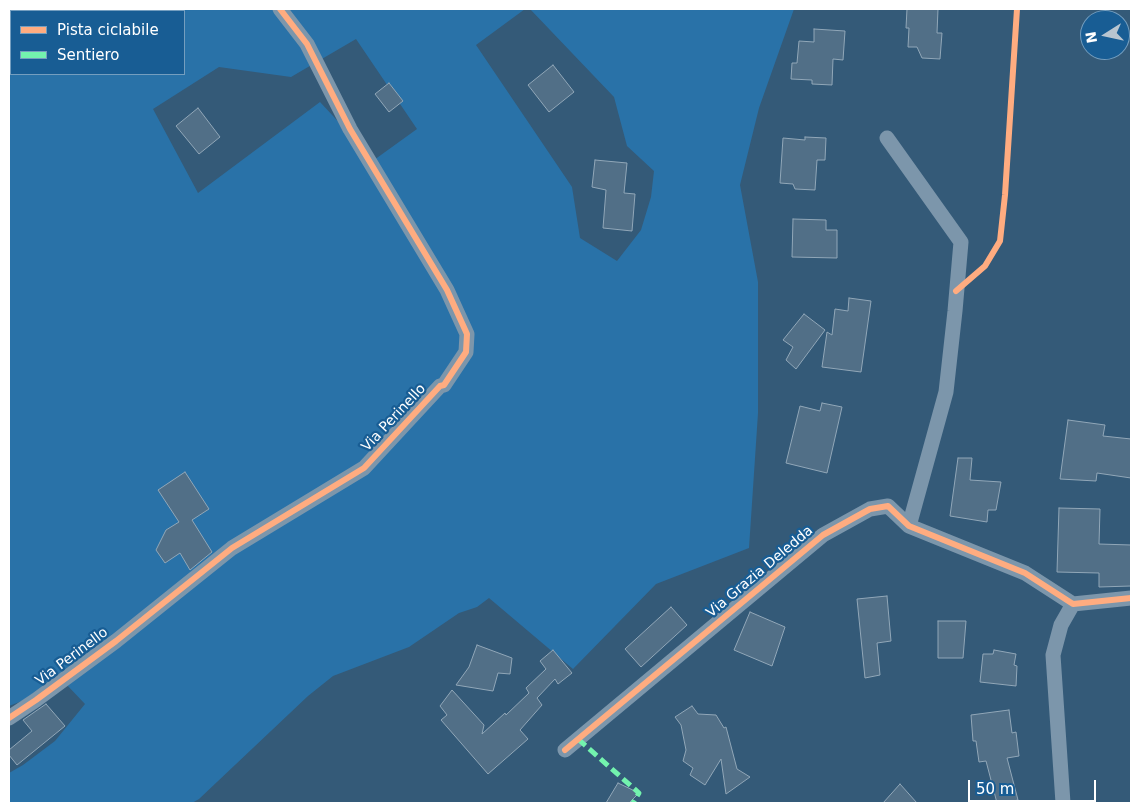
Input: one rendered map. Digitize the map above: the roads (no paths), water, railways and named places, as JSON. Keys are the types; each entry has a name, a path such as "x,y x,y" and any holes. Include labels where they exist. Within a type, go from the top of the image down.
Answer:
{"street":[{"name":"Via Perinello","path":"9,718 116,641 232,548 364,468 440,386 444,385 466,352 467,334 448,290 350,129 306,44 280,9"},
{"path":"887,138 960,242 955,312 946,392 909,526"},
{"name":"Via Grazia Deledda","path":"565,750 823,535 870,508 888,506 909,526 1025,573 1073,604"},
{"path":"1063,803 1054,654 1061,625 1073,604 1131,598"}]}
